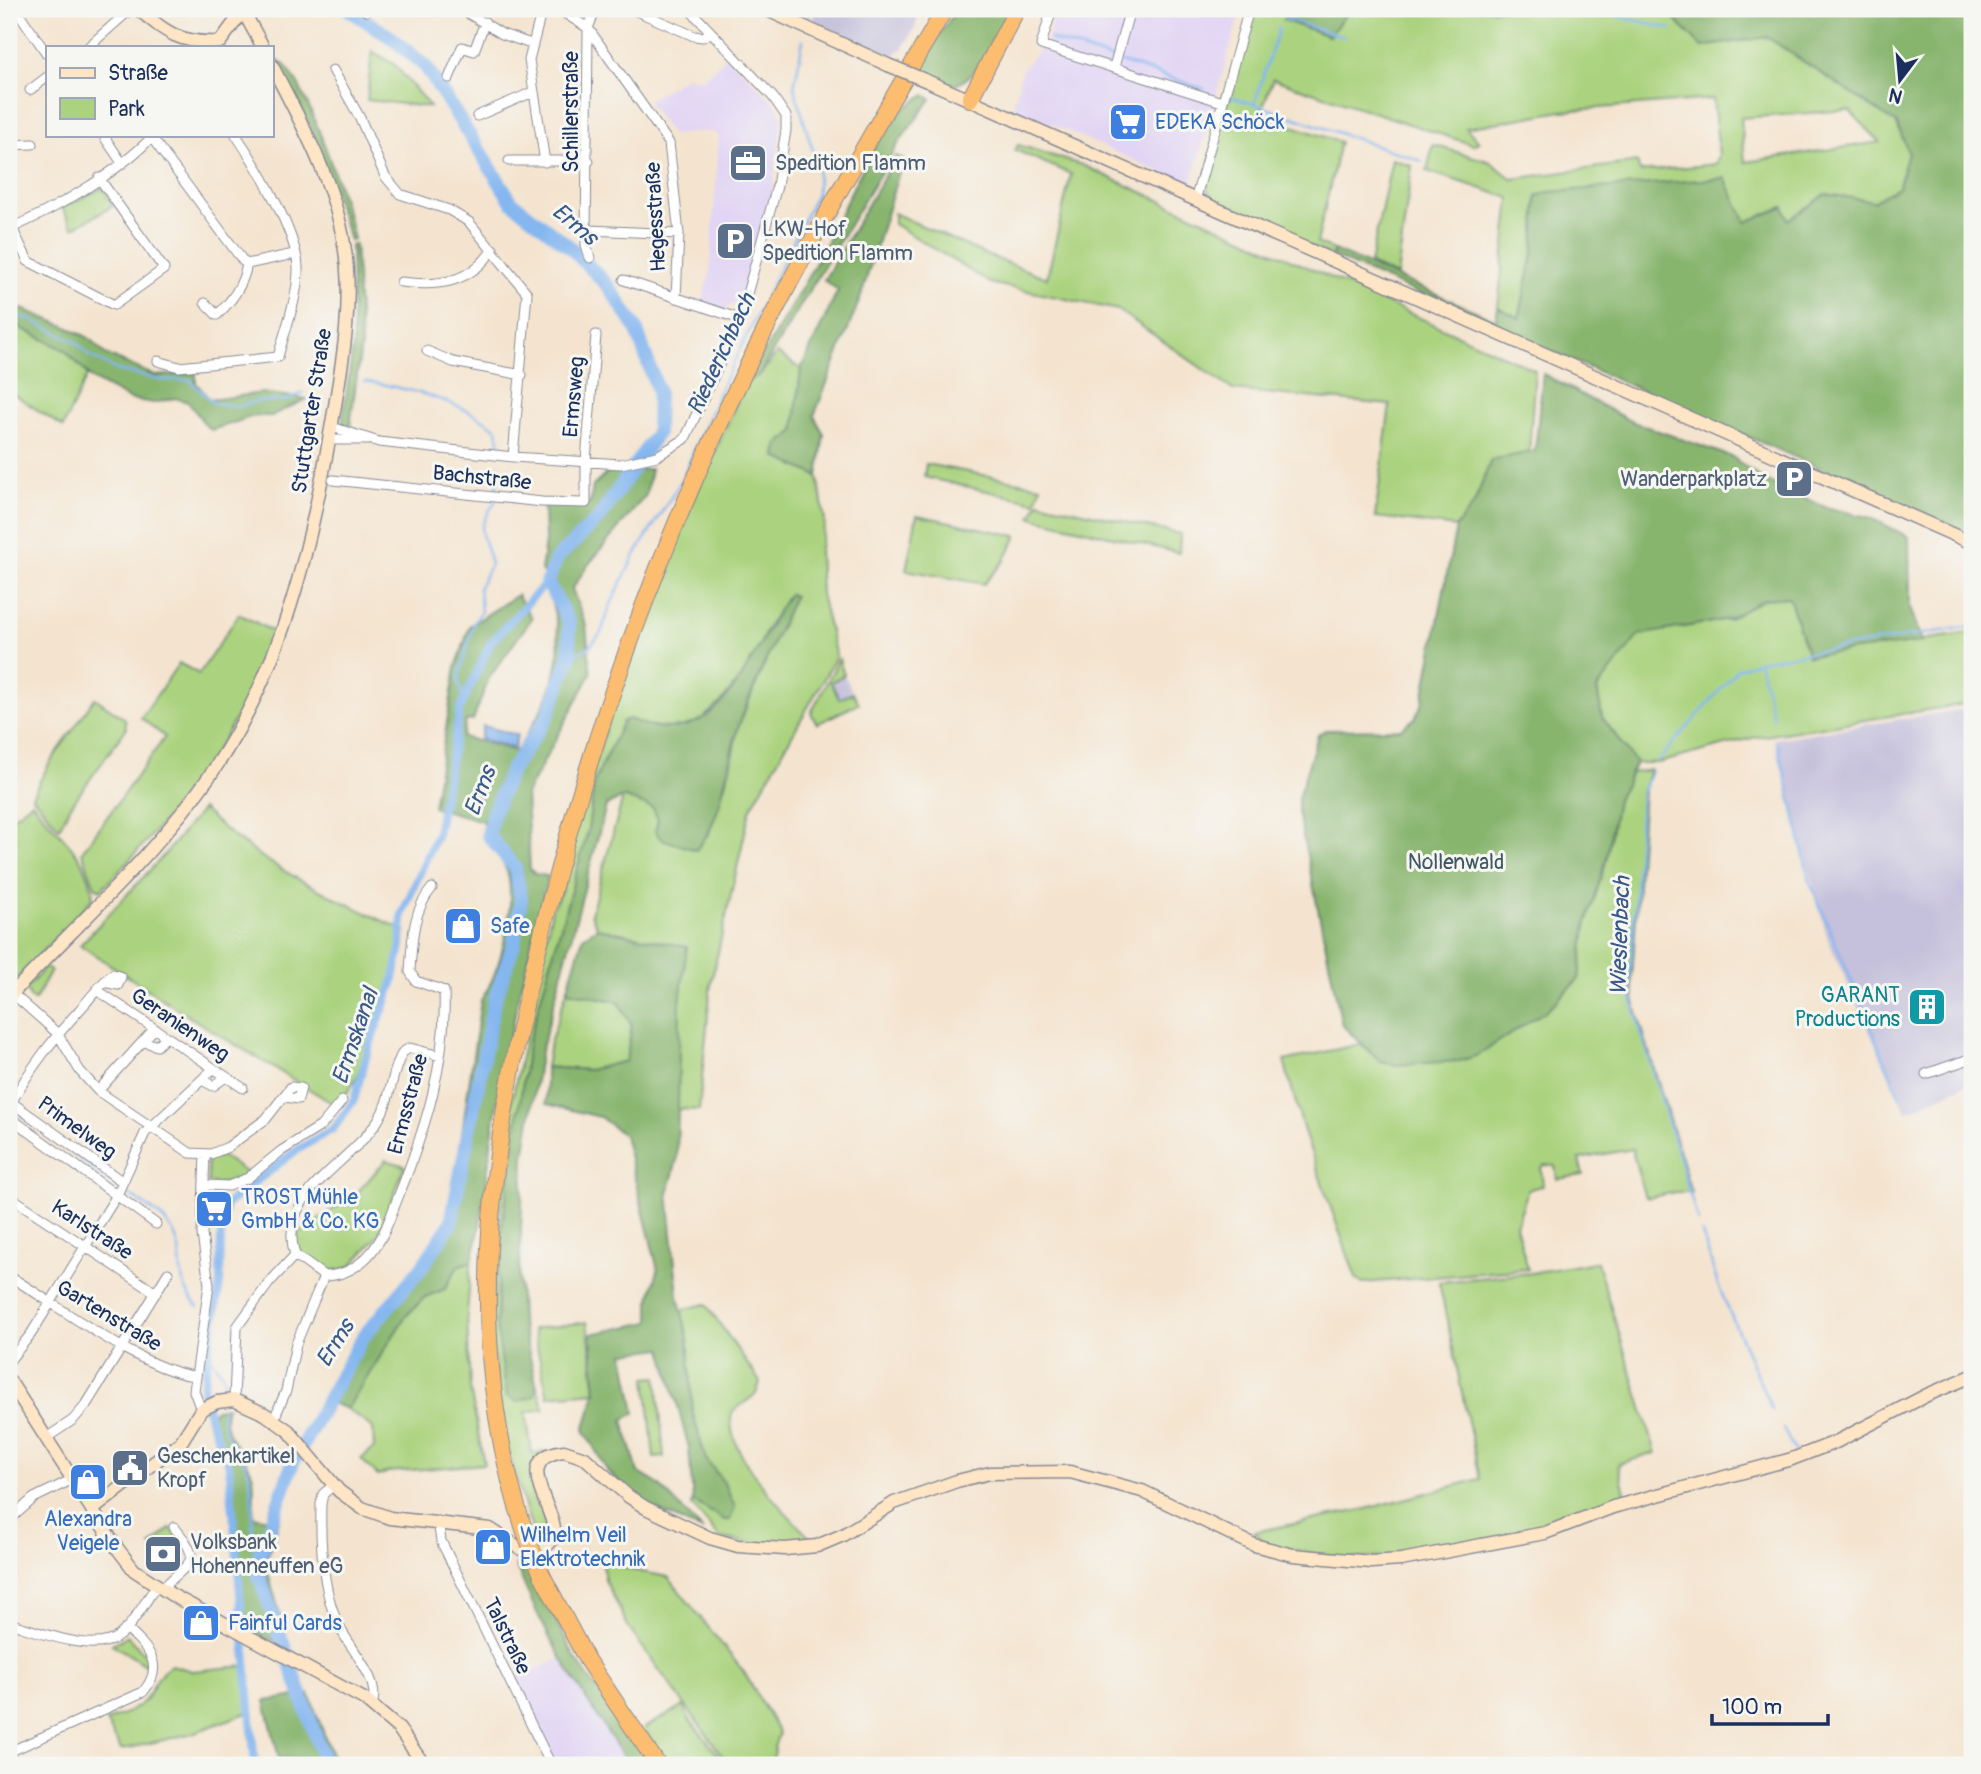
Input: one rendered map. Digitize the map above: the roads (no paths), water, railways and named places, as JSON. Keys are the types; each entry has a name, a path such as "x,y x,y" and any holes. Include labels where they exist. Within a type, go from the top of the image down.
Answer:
{"highway":[{"path":"970,99 1017,9"},
{"path":"658,1765 598,1679 542,1575 507,1475 493,1402 486,1330 488,1239 496,1160 513,1063 562,858 589,763 631,641 712,442 799,265 942,12"}],"street":[{"path":"16,9 46,53"},
{"path":"89,46 131,9"},
{"path":"138,9 187,42 218,45 243,10 262,46"},
{"path":"461,9 502,34 531,44"},
{"path":"542,9 531,44 533,92 545,162"},
{"name":"Hegesstraße","path":"558,9 588,29 669,143 679,234 676,298"},
{"name":"Schillerstraße","path":"590,258 586,245 589,230 588,29 596,9"},
{"path":"632,9 694,36 703,37 710,33"},
{"name":"Bachstraße","path":"330,433 513,457 621,464 657,456 685,439 740,319 777,186 785,146 786,116 773,97 688,9"},
{"path":"765,9 781,13 888,65 1196,197 1371,278 1972,543"},
{"path":"1052,9 1041,45 1222,102"},
{"path":"1114,66 1130,9"},
{"path":"1196,197 1249,9"},
{"path":"449,78 462,47 474,51 485,22"},
{"name":"Stuttgarter Straße","path":"10,995 179,816 233,739 256,697 282,636 312,527 330,433 347,316 344,244 317,160 273,68"},
{"path":"333,70 360,118 385,176 400,194 449,210 469,222 527,293 513,457"},
{"path":"30,89 46,78"},
{"path":"477,116 533,92"},
{"path":"104,136 122,163"},
{"path":"99,178 164,268 114,305 28,261 10,228 99,178 122,163 153,136 247,264 244,282 227,306 217,315 205,303"},
{"path":"158,362 179,367 278,356 299,271 266,184 237,136"},
{"path":"9,145 33,144"},
{"path":"509,161 589,161"},
{"path":"589,230 679,234"},
{"path":"401,282 425,285 457,280 482,265 493,249"},
{"path":"247,264 294,254"},
{"path":"624,280 740,319"},
{"name":"Ermsweg","path":"586,461 596,335"},
{"path":"427,351 453,362 522,375"},
{"name":"Bachstraße","path":"330,433 352,432 369,440"},
{"name":"Bachstraße","path":"333,480 495,497 586,503 586,461"},
{"name":"Ermsstraße","path":"324,1276 342,1274 360,1264 383,1234 428,1114 440,1056 444,990 416,981 410,972 414,926 422,901 432,888"},
{"path":"10,1105 13,1095 57,1033 104,982"},
{"name":"Geranienweg","path":"97,990 243,1088"},
{"path":"10,995 57,1033 80,1071 98,1091 182,1150 205,1155 221,1150 266,1119 285,1097"},
{"path":"98,1091 154,1029"},
{"path":"143,1041 157,1046 166,1037"},
{"path":"274,1419 286,1391 296,1344 324,1276 295,1255 292,1231 297,1208 380,1118 403,1052 410,1048 440,1056"},
{"path":"1926,1074 1972,1058"},
{"path":"9,1361 25,1343 117,1195 141,1138 213,1069"},
{"path":"202,1080 213,1086 226,1077"},
{"path":"205,1185 229,1186 248,1178 281,1151 321,1126 342,1101"},
{"name":"Primelweg","path":"10,1105 123,1182"},
{"path":"9,1117 156,1224"},
{"path":"205,1155 202,1234 209,1285 195,1376 195,1398 274,1419 309,1452 334,1485 352,1503 379,1516 489,1529 526,1552 544,1550 554,1538 555,1527 539,1491 537,1474 547,1458 564,1451 585,1458 637,1503 710,1538 772,1549 817,1546 843,1535 883,1508 914,1494 973,1476 1003,1472 1070,1472 1142,1491 1244,1542 1272,1550 1348,1562 1401,1560 1545,1533 1613,1507 1792,1460 1836,1442 1927,1395 1972,1376"},
{"name":"Karlstraße","path":"9,1196 156,1293"},
{"path":"92,1510 181,1442 218,1403 237,1328 263,1290 295,1255"},
{"path":"46,1438 79,1414 168,1273"},
{"name":"Gartenstraße","path":"9,1276 165,1370 195,1376"},
{"path":"9,1380 127,1562 159,1587 372,1704 399,1729 424,1765"},
{"path":"9,1520 34,1498 73,1479"},
{"path":"334,1485 323,1494 321,1504 328,1590 340,1627 372,1683 375,1695 372,1704"},
{"name":"Talstraße","path":"439,1521 444,1550 551,1765"},
{"path":"9,1623 99,1645 114,1639 159,1587 187,1564 192,1555 191,1547 174,1527"},
{"path":"15,1765 9,1752 143,1692 153,1675 155,1662 149,1650 126,1628"}],"water":[{"path":"483,726 517,735 514,748 480,739"}],"waterway":[{"name":"Erms","path":"326,1765 256,1567 293,1462 363,1337 422,1267 451,1223 494,1002 514,943 521,899 515,868 488,835 493,813 511,770 547,717 570,656 569,622 547,582 557,558 599,518 657,433 658,391 636,328 609,287 571,248 512,202 426,67 392,38 348,9"},
{"name":"Riederichbach","path":"808,17 809,9"},
{"path":"1285,20 1294,9"},
{"path":"1590,9 1671,29"},
{"path":"1286,19 1344,37"},
{"path":"1230,97 1254,104 1279,28"},
{"path":"1050,39 1110,58"},
{"name":"Riederichbach","path":"570,656 587,649 601,633 610,606 635,555 680,483 719,392 817,193 818,168 794,87 803,40"},
{"path":"1122,62 1204,89"},
{"path":"1254,104 1422,161"},
{"path":"9,314 29,319 76,342 90,356 117,370 160,380 190,380 212,402 237,407 257,401 284,401 303,393"},
{"path":"364,381 434,397 467,410 497,429 500,448"},
{"path":"496,494 499,466"},
{"path":"464,701 458,680 474,623 481,612 479,587 491,564 482,526 496,500"},
{"name":"Ermskanal","path":"255,1765 229,1465 210,1419 203,1388 220,1283 221,1229 226,1205 294,1152 334,1128 354,1100 369,1047 393,983 401,945 402,914 437,834 460,709 491,642 547,582"},
{"name":"Wieslenbach","path":"1658,761 1738,669 1759,661 1972,626"},
{"path":"1759,661 1773,718"},
{"path":"1778,744 1810,882 1900,1097"},
{"name":"Wieslenbach","path":"1652,771 1642,792 1630,983 1633,1005 1698,1221"},
{"path":"12,1108 115,1185"},
{"path":"124,1191 156,1213 172,1230 179,1249 184,1286 198,1307"},
{"name":"Wieslenbach","path":"1702,1233 1718,1285 1772,1410"},
{"path":"207,1352 224,1377 225,1396"},
{"path":"224,1406 224,1427 249,1475 256,1567"},
{"name":"Wieslenbach","path":"1783,1429 1795,1451"}],"place":[{"name":"EDEKA Schöck","path":"1128,122"},
{"name":"Spedition Flamm","path":"748,163"},
{"name":"LKW-Hof Spedition Flamm","path":"735,241"},
{"name":"Wanderparkplatz","path":"1794,479"},
{"name":"Safe","path":"463,926"},
{"name":"GARANT Productions","path":"1927,1007"},
{"name":"TROST Mühle GmbH & Co. KG","path":"214,1209"},
{"name":"Geschenkartikel Kropf","path":"130,1468"},
{"name":"Alexandra Veigele","path":"88,1482"},
{"name":"Wilhelm Veil Elektrotechnik","path":"493,1547"},
{"name":"Volksbank Hohenneuffen eG","path":"163,1554"},
{"name":"Fainful Cards","path":"201,1623"}],"park label":[{"name":"Nollenwald","path":"1456,862"}]}
